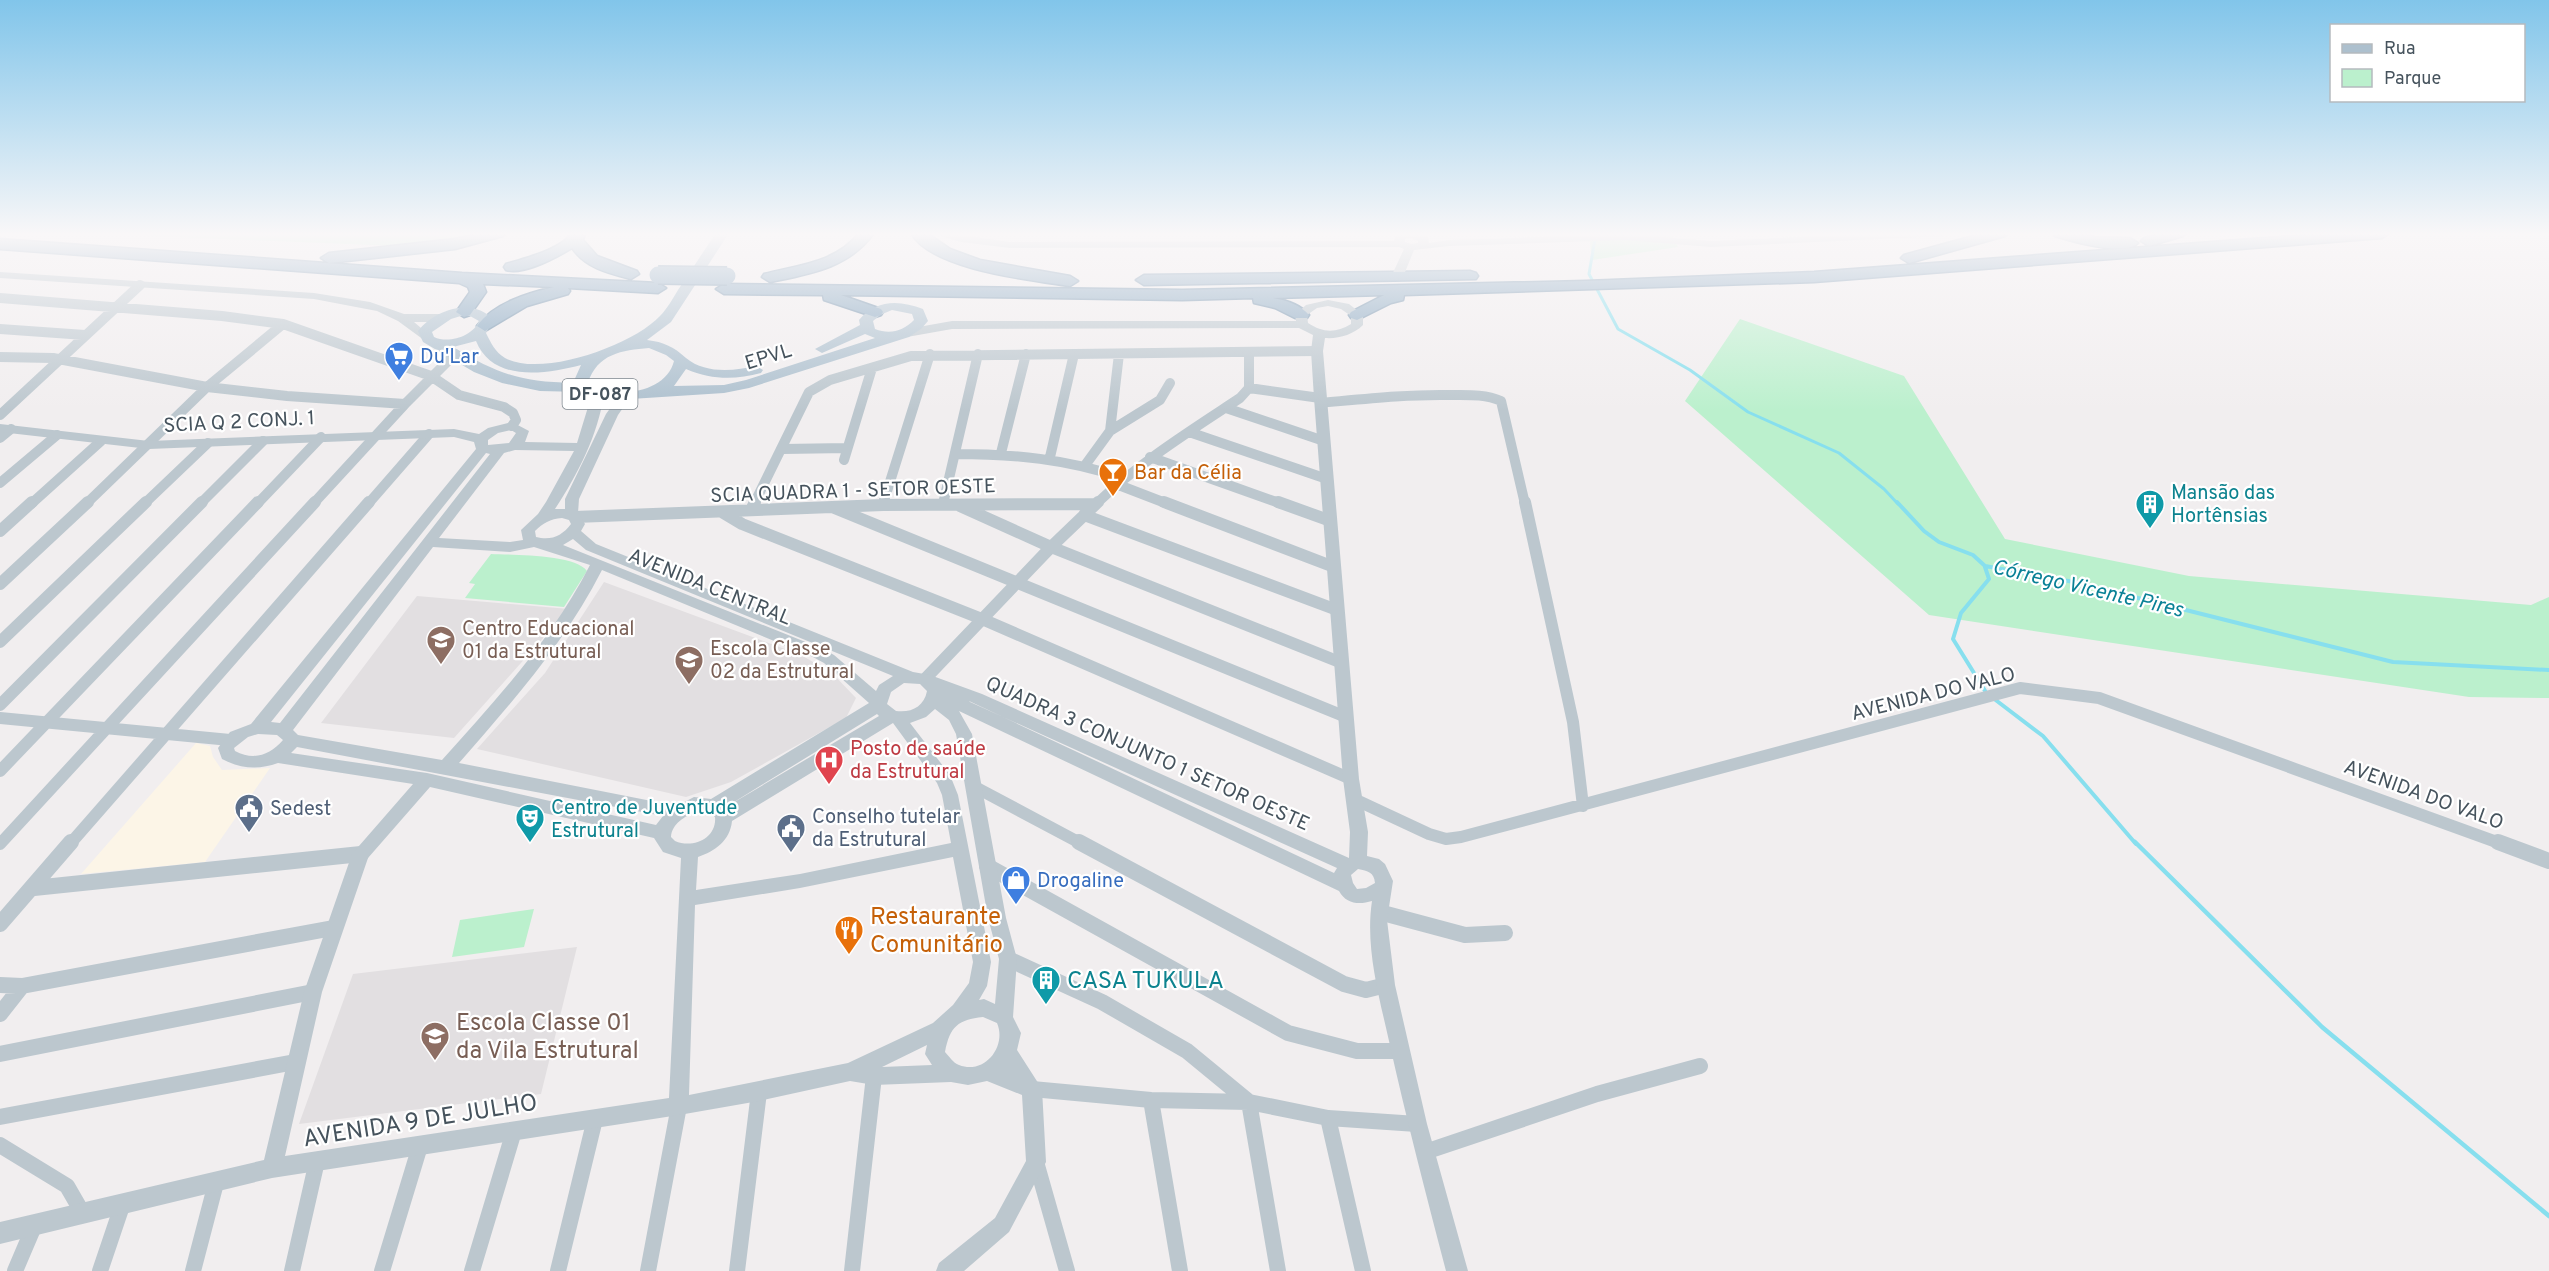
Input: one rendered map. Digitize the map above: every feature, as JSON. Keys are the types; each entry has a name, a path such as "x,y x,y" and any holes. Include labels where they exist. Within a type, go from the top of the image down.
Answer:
{"highway":[{"path":"464,312 478,292"},
{"path":"482,329 506,309 554,292"},
{"path":"808,292 874,312"},
{"path":"928,292 1182,295 1357,292"},
{"path":"1357,315 1391,298 1432,292"},
{"path":"1182,295 1280,304 1302,320"}],"main road":[{"name":"DF-087","path":"621,347 649,344 661,347 679,358 677,375 670,382 648,392 626,395 591,391 580,384 583,370 602,353 646,335 666,319 683,292"},
{"path":"898,306 918,312 921,321 914,330 901,335 876,335 866,327 866,320 874,312 898,306"},
{"path":"591,391 511,382 495,376 432,341 425,331 440,318 464,312 482,315 486,320 482,329 483,348 502,363 516,368 553,368 576,363 602,353"},
{"path":"666,319 669,337 679,358"},
{"name":"EPVL","path":"679,358 700,372 748,373 820,350 850,338 866,327"},
{"path":"432,341 458,342 482,329"},
{"name":"EPVL","path":"648,392 724,389 749,384 901,335"}],"street":[{"path":"0,415 132,292"},
{"path":"256,292 314,296 377,306 401,318 432,341"},
{"path":"0,298 116,306 283,324 431,376 459,394 504,406 513,413 516,420 512,426"},
{"path":"1328,303 1346,306 1357,315 1357,325 1346,333 1319,334 1302,320 1311,307 1328,303"},
{"name":"EPVL","path":"918,312 952,325"},
{"path":"401,318 440,318"},
{"name":"EPVL","path":"901,335 952,325 1127,326 1302,320"},
{"path":"0,584 149,445 155,436 207,387 283,324"},
{"path":"0,329 85,335"},
{"path":"1319,334 1317,351 1320,400 1360,864"},
{"path":"751,510 783,449 809,392 830,380 911,356 1317,351"},
{"path":"719,812 723,829 716,839 704,848 690,852 678,852 669,848 663,841 662,833 668,819 675,813 694,804 719,812 887,710 919,714 928,708 927,687 982,619 1094,504 1150,457 1240,398 1249,388 1249,352"},
{"path":"0,844 431,376 455,354"},
{"path":"883,506 930,354"},
{"path":"944,504 978,354"},
{"path":"1001,453 1026,354"},
{"path":"1050,457 1074,354"},
{"path":"1110,431 1119,354"},
{"path":"0,357 53,358 207,387 287,396 405,404"},
{"path":"844,460 872,368"},
{"path":"1086,464 1110,431 1160,400 1170,383"},
{"path":"1249,388 1320,400 1410,394 1478,395 1490,396 1501,401 1576,726 1577,765 1583,806"},
{"path":"543,517 557,497 597,410 591,391"},
{"path":"428,542 510,548 566,538 574,522 572,499 612,414 626,395"},
{"path":"1226,408 1324,441"},
{"path":"278,758 288,735 428,542 488,447 497,428 512,426 523,431 518,443"},
{"path":"0,438 5,428"},
{"name":"SCIA Q 2 CONJ. 1","path":"5,428 149,445 429,434 466,435 488,447"},
{"path":"1189,432 1328,479"},
{"path":"0,924 34,888 276,606 429,434"},
{"path":"0,483 57,435"},
{"path":"0,771 321,437"},
{"path":"0,531 101,441"},
{"path":"0,705 263,441"},
{"path":"256,729 488,447 518,443 573,446 582,443"},
{"path":"0,642 208,444"},
{"path":"783,449 848,448"},
{"path":"955,454 1001,453 1050,457 1086,464 1120,481 1334,567"},
{"path":"1150,457 1331,521"},
{"path":"956,504 1051,547 1342,663"},
{"name":"SCIA QUADRA 1 - SETOR OESTE","path":"574,522 612,515 832,507 1094,504"},
{"path":"832,507 1346,717"},
{"path":"722,512 742,524 982,619 1351,779"},
{"path":"539,543 530,540 528,530 533,523 543,517 553,514 574,522"},
{"path":"1084,515 1337,610"},
{"name":"AVENIDA CENTRAL","path":"574,522 591,547 927,687"},
{"name":"AVENIDA CENTRAL","path":"539,543 598,563 818,653 829,659 887,710 944,780 950,795 982,962 978,986 960,1011"},
{"path":"446,767 564,625 582,597 598,563"},
{"path":"887,710 884,688 901,678 927,687 955,716 964,734 996,918 1008,959 1004,1017 1011,1033 1007,1052 999,1063 987,1072 968,1076 951,1073 935,1054 940,1029 960,1011 984,1008 1004,1017"},
{"name":"QUADRA 3 CONJUNTO 1 SETOR OESTE","path":"927,687 1343,885"},
{"name":"QUADRA 3 CONJUNTO 1 SETOR OESTE","path":"927,687 976,698 1360,864"},
{"name":"AVENIDA DO VALO","path":"1354,799 1429,834 1446,839 1583,806 2020,688 2098,698 2549,861"},
{"path":"964,734 978,713"},
{"path":"0,718 230,740"},
{"path":"662,833 427,780 278,758 268,761 244,762 228,755 226,748 230,740 243,732 256,729 675,813"},
{"path":"272,1168 313,992 333,928 361,854 427,780"},
{"path":"975,788 1344,984 1366,990 1386,985"},
{"path":"686,899 800,881 961,848"},
{"path":"648,1271 679,1106 686,899 690,852"},
{"path":"34,888 361,854"},
{"path":"1382,888 1367,897 1359,897 1349,893 1343,885 1342,874 1360,864 1379,869 1384,881 1378,916 1386,985 1417,1124 1457,1271"},
{"path":"987,866 1288,1033 1341,1049 1400,1052"},
{"path":"1359,897 1378,916 1410,918 1465,934 1505,933"},
{"path":"0,985 22,986 333,928"},
{"path":"1008,959 1102,1002 1187,1051 1249,1102 1278,1271"},
{"path":"0,1014 22,986"},
{"path":"0,1054 313,992"},
{"name":"AVENIDA 9 DE JULHO","path":"0,1233 272,1168 759,1092 850,1072 940,1029"},
{"path":"1007,1052 1032,1089 1036,1162 1067,1271"},
{"path":"0,1117 295,1062"},
{"path":"1425,1152 1597,1094 1700,1066"},
{"name":"AVENIDA 9 DE JULHO","path":"850,1072 874,1076 951,1073"},
{"path":"987,1072 1032,1089 1151,1100 1249,1102 1328,1118 1417,1124"},
{"path":"852,1271 874,1076"},
{"path":"737,1271 759,1092"},
{"path":"1151,1100 1180,1271"},
{"path":"1328,1118 1363,1271"},
{"path":"558,1271 595,1119"},
{"path":"472,1271 514,1131"},
{"path":"0,1145 67,1186 82,1212"},
{"path":"382,1271 420,1146"},
{"path":"292,1271 317,1161"},
{"path":"947,1271 1002,1225 1036,1162"},
{"path":"193,1271 216,1183"},
{"path":"100,1271 123,1203"},
{"path":"15,1271 35,1224"}],"shaded area":[{"name":"Escola Classe 02 da Estrutural","path":"604,582 801,655 832,673 856,698 846,718 731,782 686,797 477,749 545,673"},
{"name":"Centro Educacional 01 da Estrutural","path":"417,596 569,609 454,738 321,723"},
{"path":"196,743 210,746 213,757 222,770 270,768 205,862 81,874"},
{"name":"Escola Classe 01 da Vila Estrutural","path":"577,947 541,1094 299,1124 353,974"}],"green space":[{"path":"1740,319 1904,376 2005,539 2189,576 2531,605 2549,597 2549,698 2469,697 1929,615 1685,401"},
{"path":"491,554 557,558 580,565 587,571 564,607 465,598 475,584 469,583"},
{"path":"534,909 524,947 452,957 460,920"}],"waterway":[{"name":"Córrego Vicente Pires","path":"1599,292 1618,329 1690,370 1748,412 1839,453 1884,489 1898,504"},
{"name":"Córrego Vicente Pires","path":"1897,502 1924,531 1939,542 1973,555 1985,566 2074,582 2393,662 2549,670"},
{"path":"1985,567 1989,579 1961,613 1953,639 1987,694"},
{"path":"1993,698 2043,736 2136,844"},
{"path":"2135,842 2322,1027 2549,1216"}],"place":[{"name":"Du'Lar","path":"399,382"},
{"name":"Bar da Célia","path":"1113,498"},
{"name":"Mansão das Hortênsias","path":"2150,530"},
{"name":"Centro Educacional 01 da Estrutural","path":"441,666"},
{"name":"Escola Classe 02 da Estrutural","path":"689,686"},
{"name":"Posto de saúde da Estrutural","path":"829,786"},
{"name":"Sedest","path":"249,834"},
{"name":"Centro de Juventude Estrutural","path":"530,844"},
{"name":"Conselho tutelar da Estrutural","path":"791,854"},
{"name":"Drogaline","path":"1016,906"},
{"name":"Restaurante Comunitário","path":"849,956"},
{"name":"CASA TUKULA","path":"1046,1006"},
{"name":"Escola Classe 01 da Vila Estrutural","path":"435,1062"}]}
